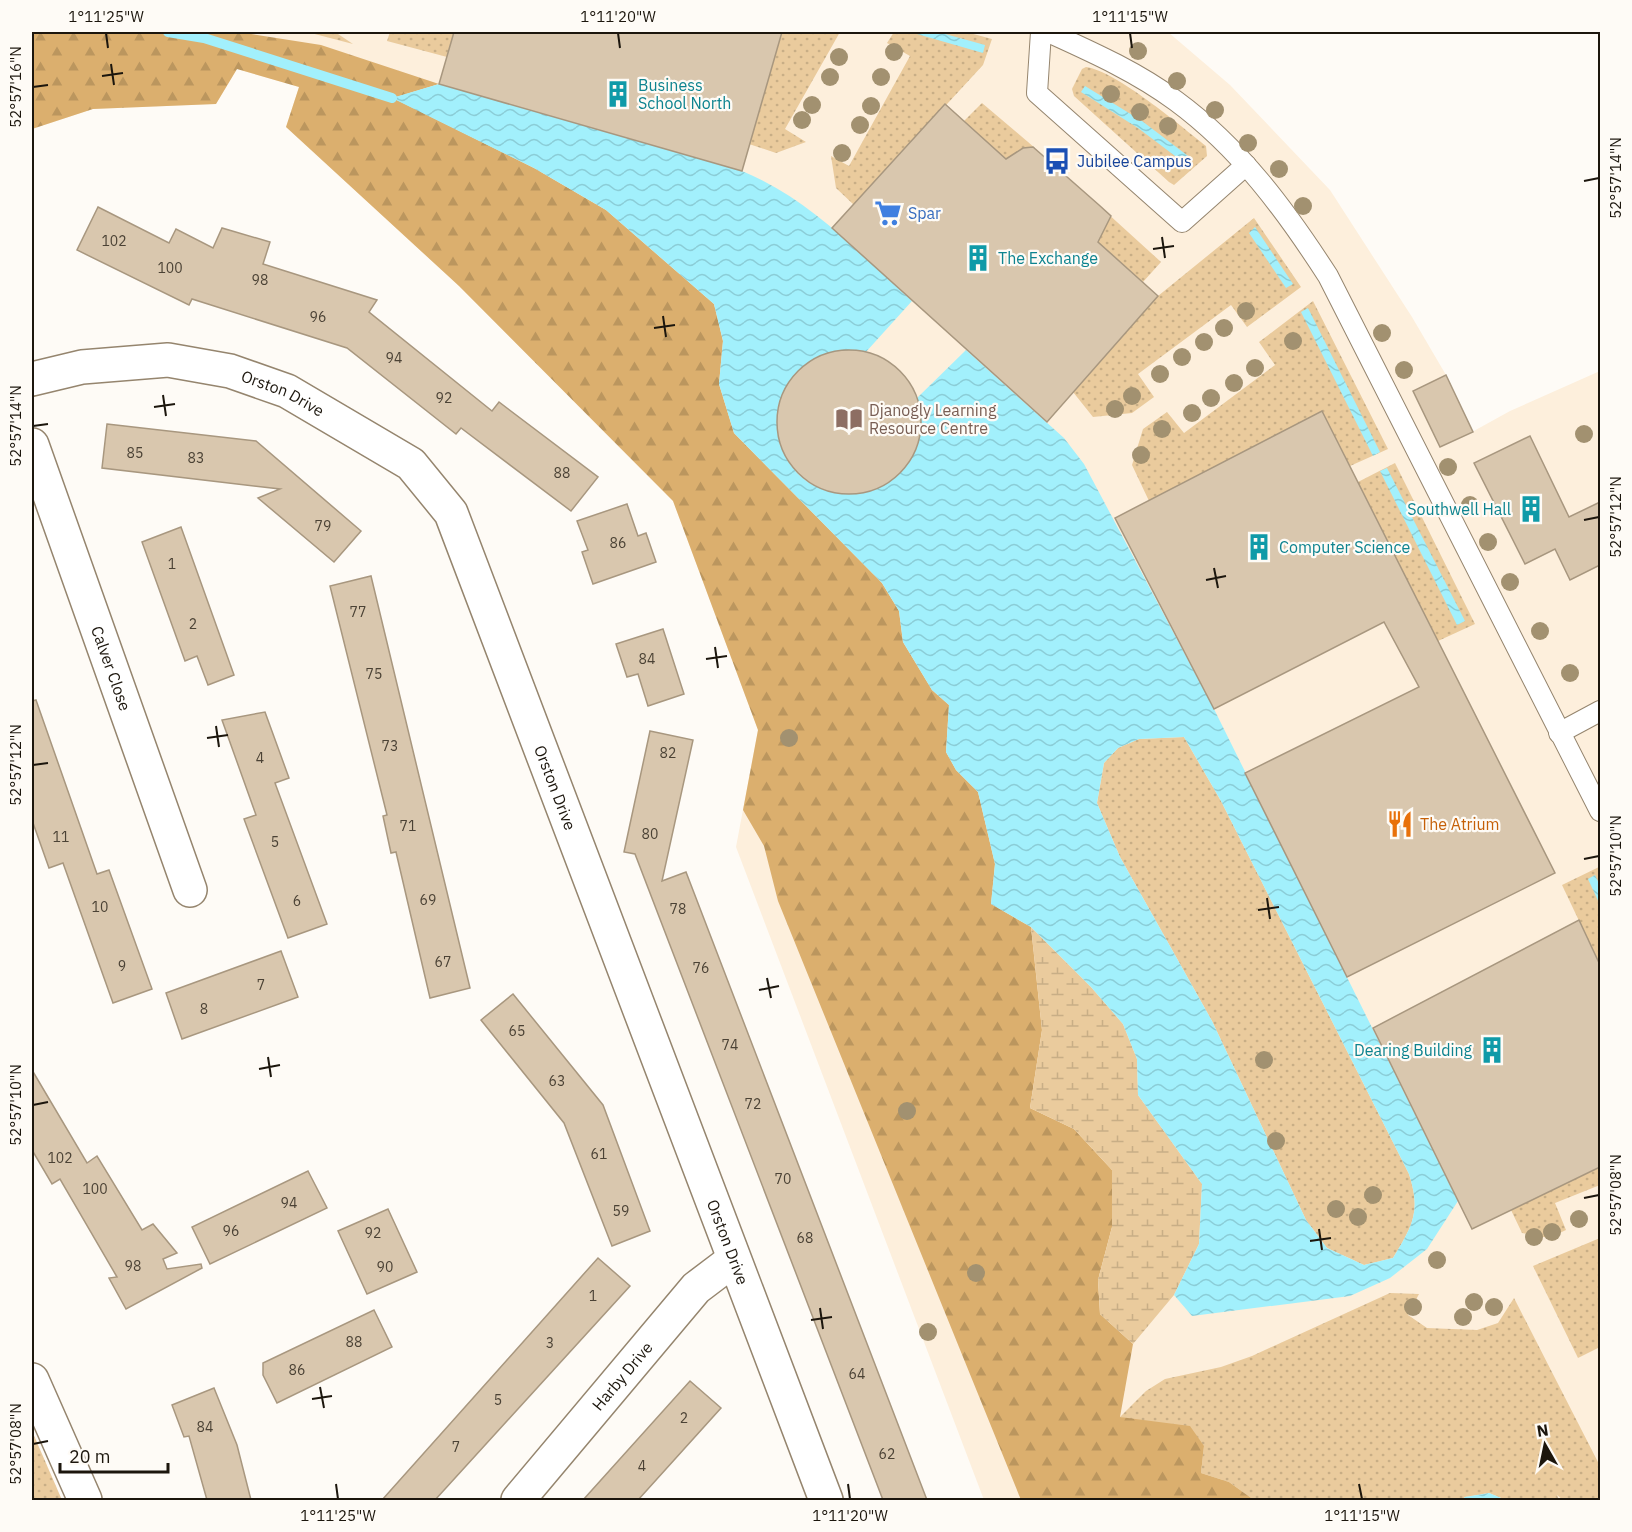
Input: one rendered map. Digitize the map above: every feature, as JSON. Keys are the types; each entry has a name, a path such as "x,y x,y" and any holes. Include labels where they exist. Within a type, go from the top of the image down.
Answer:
{"main road":[{"name":"Orston Drive","path":"32,380 82,367 168,360 231,371 287,391 411,464 451,513 826,1500"},
{"name":"Calver Close","path":"32,445 190,890"},
{"name":"Harby Drive","path":"518,1500 696,1288 733,1260"},
{"path":"34,1389 85,1500"}],"lane":[{"path":"1041,32 1037,93 1182,222 1246,165"},
{"path":"1048,32 1114,62 1176,101 1246,165 1287,213 1328,276 1600,811"},
{"path":"1559,733 1600,711"}],"shaded area":[{"path":"32,32 1168,32 1230,85 1330,190 1412,317 1446,375 1472,432 1510,411 1600,371 1600,1500 984,1500 736,847 758,730 673,501 459,286 286,127 299,87 237,69 216,104 93,109 32,129"}],"green space":[{"path":"32,32 238,32 321,45 439,84 393,98 534,168 606,210 714,304 723,341 719,384 734,433 882,583 899,611 903,642 932,690 949,705 946,752 956,770 978,792 995,864 991,904 1031,927 1042,1030 1030,1108 1074,1129 1112,1170 1112,1227 1098,1280 1100,1314 1133,1344 1120,1417 1190,1426 1204,1446 1201,1473 1229,1482 1254,1500 1021,1500 778,901 764,846 743,810 758,730 673,501 459,286 286,127 299,87 237,69 216,104 93,109 32,129"},
{"path":"307,32 335,32 353,44"},
{"path":"390,32 454,32 447,57 387,41"},
{"path":"782,32 840,32 785,129 806,142 776,153 749,144"},
{"path":"894,32 966,32 992,39 983,65 854,205 836,188 831,156 849,166 910,56 887,43"},
{"path":"1086,67 1114,78 1148,100 1206,146 1207,156 1174,185 1169,182 1074,96 1072,89 1082,69"},
{"path":"982,103 1035,148 1023,148 1009,172 997,151 964,121"},
{"path":"1106,212 1161,262 1143,282 1107,250 1094,266 1084,240 1102,230 1106,223"},
{"path":"1254,218 1301,287 1247,327 1231,305 1138,374 1154,397 1132,413 1093,417 1073,392 1158,296"},
{"path":"1313,301 1388,449 1350,466 1322,412 1149,501 1132,465 1143,429 1167,412 1184,433 1275,365 1259,342"},
{"path":"1395,463 1475,624 1438,641 1358,482"},
{"path":"1184,737 1221,801 1409,1174 1413,1187 1413,1218 1393,1258 1364,1265 1327,1248 1306,1220 1212,1021 1120,857 1097,803 1104,763 1118,748 1139,739"},
{"path":"1599,867 1600,871 1600,965 1562,885"},
{"path":"1031,927 1091,987 1123,1024 1137,1059 1138,1095 1202,1184 1199,1244 1174,1295 1133,1344 1100,1314 1098,1280 1112,1227 1112,1170 1074,1129 1030,1108 1042,1030"},
{"path":"1600,1167 1600,1185 1555,1203 1566,1230 1549,1238 1522,1233 1511,1210"},
{"path":"1600,1238 1600,1347 1578,1358 1533,1266"},
{"path":"1390,1293 1419,1294 1408,1315 1427,1328 1477,1330 1498,1323 1514,1298 1600,1466 1600,1500 1563,1500 1557,1495 1559,1500 1506,1500 1489,1493 1465,1497 1462,1500 1254,1500 1229,1482 1201,1473 1204,1446 1120,1417 1146,1391 1165,1379 1221,1367 1252,1356"},
{"path":"32,1431 62,1500 32,1500"}],"water":[{"path":"910,32 938,32 985,45 983,53"},
{"path":"439,84 742,171 767,183 812,212 852,246 912,301 865,353 829,354 802,368 786,390 779,417 781,445 794,469 817,487 849,493 865,491 880,487 899,474 910,461 920,435 919,408 916,399 966,350 1064,438 1084,464 1214,709 1458,1201 1427,1249 1390,1278 1350,1296 1192,1316 1174,1295 1199,1244 1202,1184 1138,1095 1137,1059 1123,1024 1091,987 1031,927 991,904 995,864 978,792 956,770 946,752 949,705 932,690 903,642 899,611 882,583 734,433 719,384 723,341 714,304 606,210 534,168 392,98","holes":["1184,737 1221,801 1409,1174 1413,1187 1413,1218 1393,1258 1364,1265 1327,1248 1306,1220 1212,1021 1120,857 1097,803 1104,763 1118,748 1139,739"]},
{"path":"1085,86 1142,121 1192,159 1187,165 1138,128 1081,92"},
{"path":"1255,227 1293,284 1286,288 1249,233"},
{"path":"1308,308 1380,452 1373,456 1301,312"},
{"path":"1387,468 1465,621 1457,625 1380,471"},
{"path":"1595,875 1600,886 1600,905 1588,879"},
{"path":"1489,1493 1506,1500 1462,1500 1465,1497"}],"building":[{"name":"Business School North","path":"454,32 782,32 742,171 439,84"},
{"name":"The Exchange","path":"945,104 1006,159 1023,148 1033,147 1099,205 1111,216 1098,242 1158,296 1047,422 832,228"},
{"path":"98,207 169,243 176,229 213,248 222,228 270,242 263,264 377,300 369,312 492,411 499,402 598,477 571,511 461,428 456,434 347,348 192,299 189,305 77,250"},
{"name":"Djanogly Learning Resource Centre","path":"849,350 877,356 900,371 915,394 921,422 915,450 900,473 877,488 849,494 821,488 798,473 783,450 777,422 783,394 798,371 821,356"},
{"path":"1446,375 1473,432 1440,447 1413,391"},
{"path":"1322,411 1555,873 1347,977 1245,773 1419,687 1384,622 1214,709 1115,518"},
{"path":"107,424 256,441 361,531 334,562 258,498 280,489 102,468"},
{"name":"Southwell Hall","path":"1530,436 1569,517 1600,502 1600,565 1570,580 1555,549 1525,564 1474,463"},
{"path":"627,504 638,536 646,533 656,562 593,584 582,552 588,550 577,521"},
{"path":"181,527 234,675 208,685 197,656 185,661 142,542"},
{"path":"371,576 470,988 430,998 396,852 391,853 383,816 387,815 330,586"},
{"path":"663,629 684,694 648,706 638,674 627,677 616,644"},
{"path":"36,700 97,874 109,870 152,989 113,1003 63,863 49,868 32,820 32,701"},
{"path":"265,712 289,778 275,783 327,924 288,938 244,819 256,815 222,720"},
{"path":"650,731 693,740 662,881 686,872 927,1500 883,1500 635,854 624,852"},
{"name":"Dearing Building","path":"1579,920 1600,965 1600,1167 1472,1229 1373,1028"},
{"path":"281,951 298,997 182,1039 166,993"},
{"path":"513,994 603,1105 650,1231 612,1246 564,1123 481,1020"},
{"path":"32,1070 87,1163 97,1156 142,1230 153,1224 177,1253 163,1259 167,1269 201,1264 202,1268 126,1309 109,1278 117,1277 60,1179 52,1184 32,1150"},
{"path":"308,1171 327,1208 210,1264 192,1227"},
{"path":"388,1209 417,1272 367,1294 338,1231"},
{"path":"598,1258 630,1286 435,1500 382,1500"},
{"path":"374,1310 392,1347 277,1403 263,1375 263,1363"},
{"path":"690,1381 721,1408 638,1500 583,1500"},
{"path":"214,1388 237,1445 251,1500 207,1500 189,1436 184,1437 172,1405"}],"waterway":[{"path":"168,32 204,38 392,98"}],"place":[{"name":"Business School North","path":"618,94"},
{"name":"Jubilee Campus","path":"1057,161"},
{"name":"Spar","path":"888,213"},
{"name":"The Exchange","path":"978,258"},
{"name":"Djanogly Learning Resource Centre","path":"849,419"},
{"name":"Southwell Hall","path":"1531,509"},
{"name":"Computer Science","path":"1259,547"},
{"name":"The Atrium","path":"1400,824"},
{"name":"Dearing Building","path":"1492,1050"}]}
